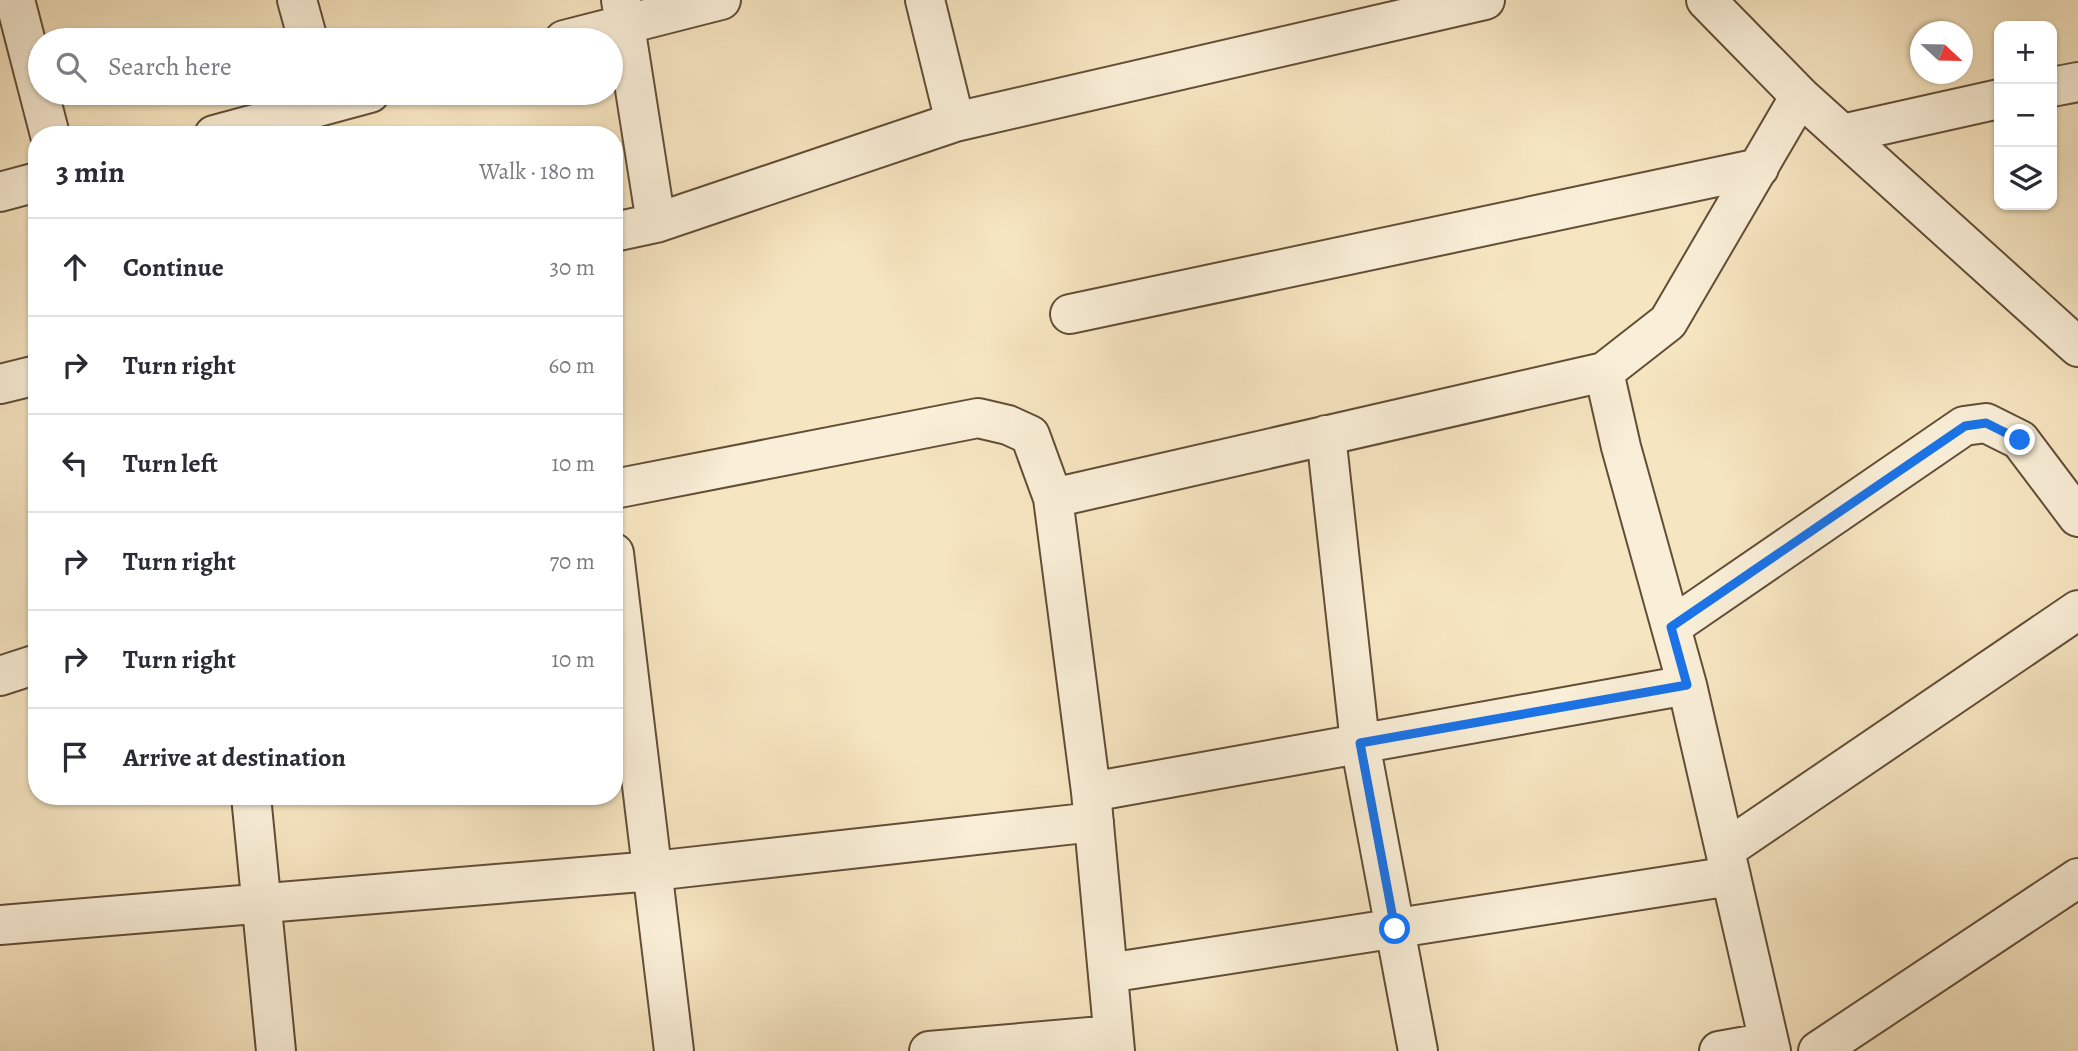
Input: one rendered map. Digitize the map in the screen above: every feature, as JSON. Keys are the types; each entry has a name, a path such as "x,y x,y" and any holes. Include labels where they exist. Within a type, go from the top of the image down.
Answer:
{"street":[{"path":"15,0 28,50"},
{"path":"297,0 305,28"},
{"path":"590,28 624,12 720,0"},
{"path":"925,0 955,122"},
{"path":"623,230 656,223 955,122 1485,0"},
{"path":"1706,0 1801,96 2078,347"},
{"path":"624,12 656,223"},
{"path":"2057,87 2078,82"},
{"path":"1053,498 1604,372 1668,322 1801,96"},
{"path":"1842,134 1994,100"},
{"path":"42,105 48,126"},
{"path":"257,126 328,111"},
{"path":"1070,314 1759,167"},
{"path":"0,192 28,184"},
{"path":"1604,372 1687,685 1770,1047 1719,1051"},
{"path":"0,384 28,377"},
{"path":"623,487 978,418 1008,425 1030,435 1053,498 1092,807 1114,1043 929,1051"},
{"path":"1671,627 1965,426 1986,423 2020,440 2078,517"},
{"path":"1326,435 1360,743 1418,1051"},
{"path":"1108,973 1395,929 1728,863 2078,610"},
{"path":"623,626 674,1051"},
{"path":"0,676 28,667"},
{"path":"0,925 653,871 1092,807 1360,743 1687,685"},
{"path":"252,805 276,1051"},
{"path":"1818,1051 2078,878"}],"route":[{"path":"1395,929 1360,743 1687,685 1671,627 1965,426 1986,423 2020,440"}]}
